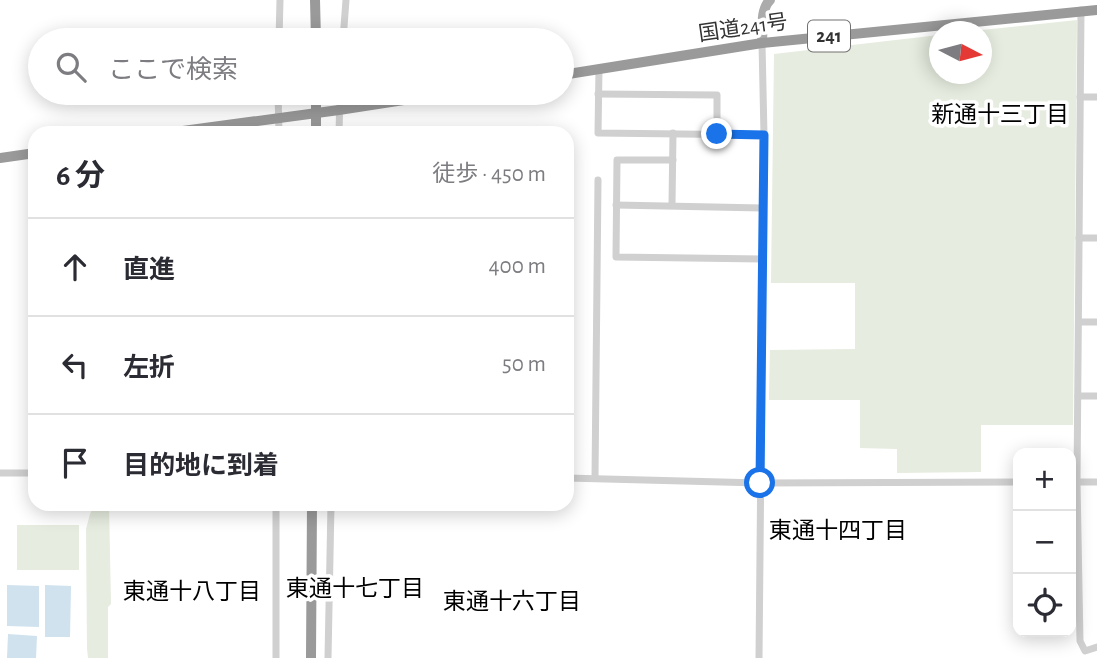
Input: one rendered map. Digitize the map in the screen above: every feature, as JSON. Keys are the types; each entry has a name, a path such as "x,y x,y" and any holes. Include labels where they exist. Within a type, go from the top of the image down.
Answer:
{"highway":[{"path":"317,0 317,28"},
{"name":"国道241号","path":"574,73 762,43 1097,10"},
{"path":"316,105 316,126"},
{"path":"220,126 371,105"},
{"path":"0,158 28,154"},
{"path":"311,658 312,511"}],"main road":[{"path":"762,43 764,10 770,0"}],"street":[{"path":"280,28 281,0"},
{"path":"344,28 346,0"},
{"path":"1076,448 1081,10"},
{"path":"759,658 764,135 762,43"},
{"path":"599,69 598,133 764,135"},
{"path":"598,94 717,95 717,134"},
{"path":"1080,97 1097,97"},
{"path":"278,105 279,126"},
{"path":"339,105 339,126"},
{"path":"672,205 673,133"},
{"path":"673,160 617,160 616,257 762,259"},
{"path":"595,478 598,180"},
{"path":"616,205 762,208"},
{"path":"1079,238 1097,238"},
{"path":"1079,322 1097,322"},
{"path":"1078,396 1097,396"},
{"path":"0,473 28,472"},
{"path":"574,478 760,483 1013,482"},
{"path":"1076,482 1097,482"},
{"path":"276,511 276,658"},
{"path":"328,658 331,511"},
{"path":"1075,511 1080,640 1085,651 1097,647"}],"shaded area":[{"path":"1077,20 1073,425 981,425 981,472 897,473 897,449 860,448 860,400 769,400 770,350 855,349 855,283 771,283 774,54 929,36 929,84 992,84 992,29"},
{"path":"92,511 109,511 111,604 108,607 108,658 88,658 86,529"},
{"path":"17,525 79,525 79,570 17,570"}],"water":[{"path":"7,585 39,586 39,627 7,626"},
{"path":"45,585 71,586 70,637 45,637"},
{"path":"8,634 37,636 36,658 7,658"}],"district":[{"name":"新通十三丁目","path":"1000,115"},
{"name":"東通十四丁目","path":"838,531"},
{"name":"東通十七丁目","path":"355,589"},
{"name":"東通十八丁目","path":"192,592"},
{"name":"東通十六丁目","path":"512,602"}],"route":[{"path":"717,134 764,135 760,483"}]}
